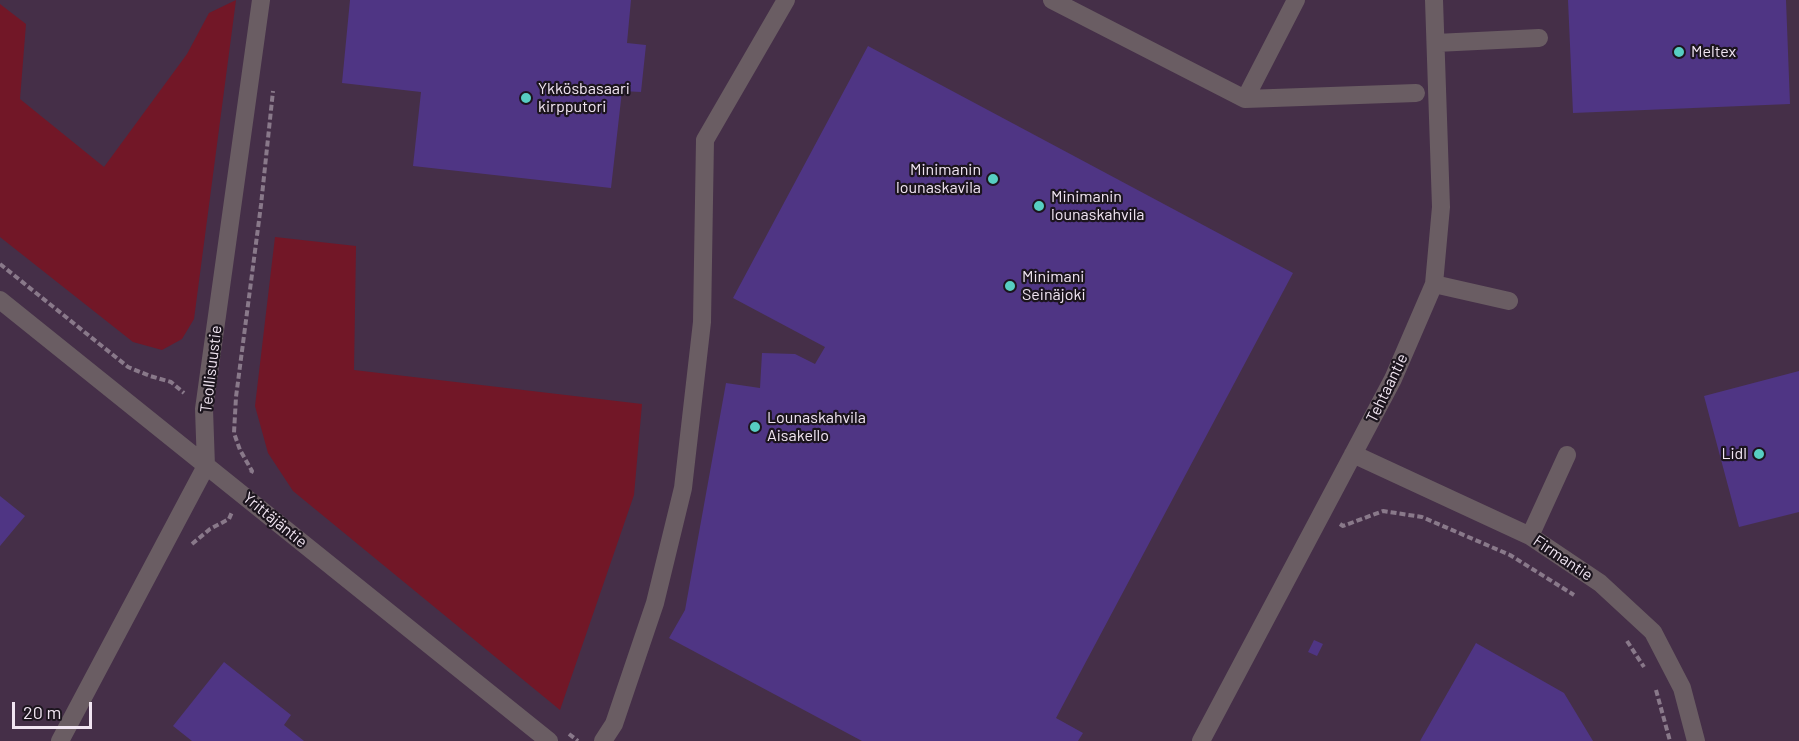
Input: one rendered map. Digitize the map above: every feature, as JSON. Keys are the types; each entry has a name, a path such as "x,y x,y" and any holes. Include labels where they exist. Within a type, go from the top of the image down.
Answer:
{"street":[{"name":"Teollisuustie","path":"60,741 206,466 204,409 261,0"},
{"path":"603,741 614,724 655,603 683,489 702,322 705,140 786,0"},
{"path":"1052,0 1245,99 1416,93"},
{"path":"1245,99 1296,0"},
{"name":"Tehtaantie","path":"1201,741 1394,379 1434,284 1441,207 1434,0"},
{"path":"1436,43 1539,38"},
{"path":"1434,284 1509,301"},
{"name":"Yrittäjäntie","path":"0,300 549,741"},
{"name":"Firmantie","path":"1353,454 1530,536 1600,583 1653,632 1682,688 1696,741"},
{"path":"1530,536 1567,455"}],"path":[{"path":"187,554 192,543 210,529 229,519 252,471 240,450 234,433 236,397 261,205 274,80"},
{"path":"0,264 129,367 171,382 234,433"},
{"path":"1321,514 1343,525 1383,511 1422,517 1510,555 1578,598"},
{"path":"1620,634 1628,642 1644,668"},
{"path":"1654,686 1670,741"}],"shaded area":[{"path":"0,0 1799,0 1799,741 0,741"},
{"path":"236,0 194,319 182,339 162,350 133,342 0,237 0,4 26,24 20,99 104,167 187,54 209,13"},
{"path":"275,237 356,246 354,370 642,404 634,495 560,710 293,491 268,453 255,406"}],"building":[{"path":"350,0 631,0 627,43 646,45 641,92 622,91 611,188 413,166 421,92 342,83"},
{"name":"Meltex","path":"1568,0 1786,0 1790,104 1573,113"},
{"path":"868,46 1293,273 1056,718 1083,733 1078,741 862,741 669,638 685,610 726,383 760,388 762,353 795,354 815,364 825,347 733,298"},
{"name":"Lidl","path":"1799,371 1799,512 1739,527 1704,396"},
{"path":"0,496 25,516 0,546"},
{"path":"1314,640 1323,644 1317,656 1308,652"},
{"path":"1476,643 1564,693 1593,741 1420,741"},
{"path":"224,662 291,715 284,725 304,741 192,741 173,726"}],"place":[{"name":"Meltex","path":"1679,52"},
{"name":"Ykkösbasaari kirpputori","path":"526,98"},
{"name":"Minimanin lounaskavila","path":"993,179"},
{"name":"Minimanin lounaskahvila","path":"1039,206"},
{"name":"Minimani Seinäjoki","path":"1010,286"},
{"name":"Lounaskahvila Aisakello","path":"755,427"},
{"name":"Lidl","path":"1759,454"}]}
